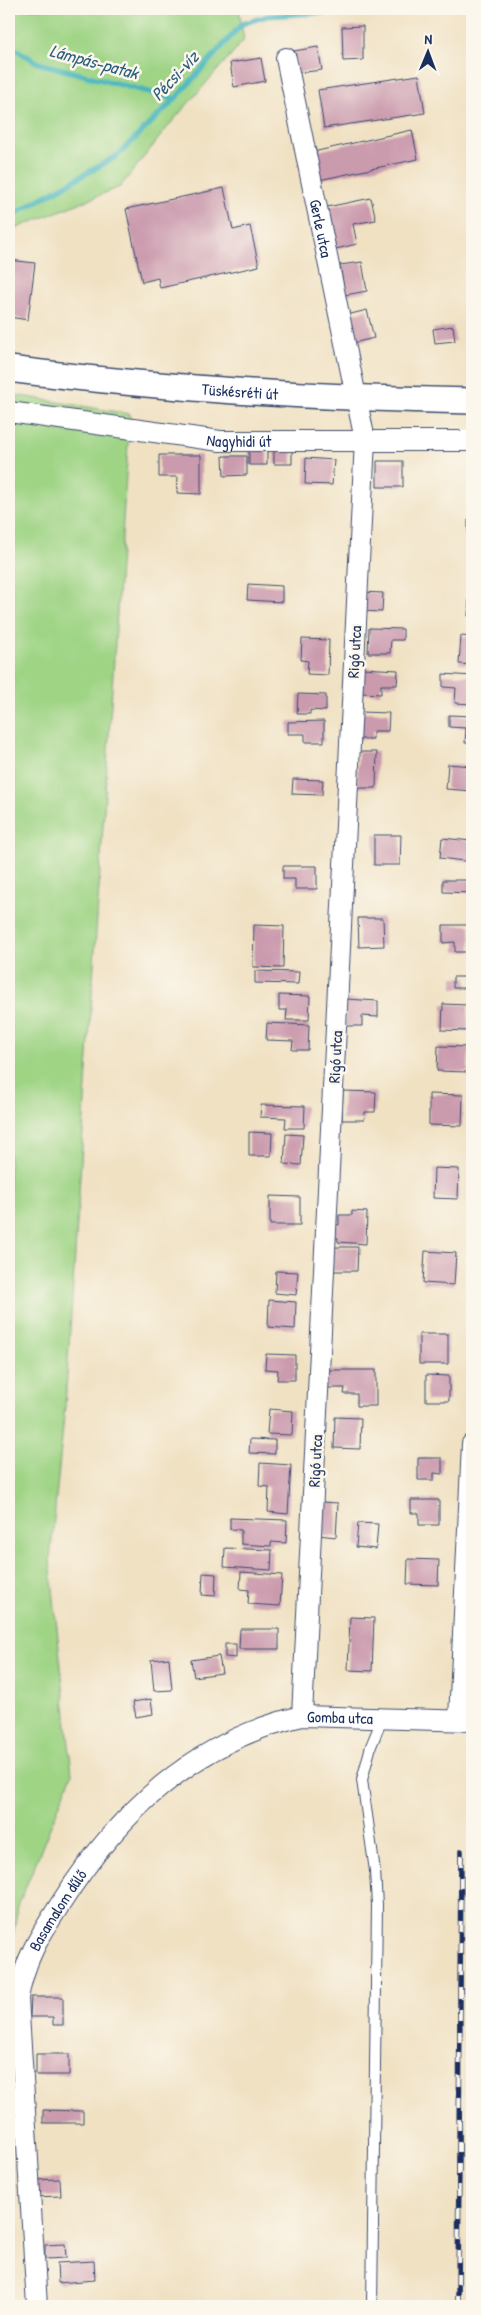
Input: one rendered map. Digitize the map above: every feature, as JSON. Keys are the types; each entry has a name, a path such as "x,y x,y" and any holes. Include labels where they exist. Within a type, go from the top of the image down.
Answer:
{"street":[{"name":"Gerle utca","path":"286,58 355,398"},
{"name":"Tüskésréti út","path":"9,369 179,388 355,398 472,401"},
{"name":"Rigó utca","path":"302,1716 365,440 355,398"},
{"name":"Nagyhidi út","path":"9,412 220,441 472,441"},
{"path":"466,1720 472,1444"},
{"name":"Gomba utca","path":"215,1750 262,1728 302,1716 466,1720"},
{"name":"Basamalom dűlő","path":"37,2306 18,1998 23,1972 31,1950 84,1866 156,1788 185,1766 215,1750"}],"lane":[{"path":"372,2306 377,1905 375,1871 362,1780 371,1746 383,1717"}],"green space":[{"path":"9,9 239,9 244,40 171,123 120,187 9,231"},
{"path":"9,394 130,414 65,1406 50,1560 72,1774 18,1906 9,1961"}],"building":[{"path":"363,26 363,60 343,61 342,27"},
{"path":"318,47 322,70 297,73 294,51"},
{"path":"261,58 265,81 234,87 230,63"},
{"path":"419,75 425,113 324,128 318,90"},
{"path":"412,130 418,159 319,180 313,152"},
{"path":"224,188 233,230 250,226 259,266 160,288 158,278 142,282 126,209"},
{"path":"371,198 376,220 353,224 357,244 336,249 327,207"},
{"path":"9,260 35,263 28,320 9,317"},
{"path":"362,262 367,291 345,295 340,265"},
{"path":"367,310 374,338 353,343 347,315"},
{"path":"453,326 455,341 435,343 433,329"},
{"path":"249,450 267,450 267,465 249,465"},
{"path":"274,450 292,450 292,464 274,464"},
{"path":"159,455 201,455 201,494 177,493 178,477 159,477"},
{"path":"223,456 247,456 247,475 224,476"},
{"path":"306,458 334,460 332,485 305,484"},
{"path":"377,461 403,461 403,487 377,487"},
{"path":"468,520 472,520 472,550 468,549"},
{"path":"248,584 282,586 282,602 247,600"},
{"path":"362,592 383,593 382,612 361,611"},
{"path":"469,592 472,592 472,616 468,616"},
{"path":"369,628 403,629 403,640 391,640 390,653 368,653"},
{"path":"461,636 472,637 472,665 459,664"},
{"path":"302,639 329,640 328,675 307,674 308,661 301,660"},
{"path":"362,668 398,670 397,685 381,685 381,694 361,693"},
{"path":"443,674 472,676 472,704 455,703 456,688 443,687"},
{"path":"298,694 326,695 326,711 310,710 310,714 297,714"},
{"path":"360,712 389,713 388,731 373,731 373,739 359,739"},
{"path":"449,715 472,716 472,743 465,743 466,728 449,727"},
{"path":"324,721 324,742 305,742 305,734 288,734 288,722"},
{"path":"358,752 377,752 376,788 357,788"},
{"path":"448,764 472,766 472,791 446,789"},
{"path":"293,779 323,780 322,795 292,794"},
{"path":"374,835 401,835 400,865 374,865"},
{"path":"442,838 472,841 472,862 440,858"},
{"path":"283,866 317,866 317,889 295,889 295,879 283,879"},
{"path":"443,880 472,880 472,893 443,892"},
{"path":"358,918 383,918 384,946 359,947"},
{"path":"254,925 284,926 283,968 253,967"},
{"path":"443,925 470,925 471,952 455,952 455,942 443,943"},
{"path":"255,971 299,972 298,984 255,983"},
{"path":"453,977 467,977 467,988 453,988"},
{"path":"279,995 310,996 309,1020 286,1020 287,1010 279,1010"},
{"path":"346,999 378,1001 378,1017 362,1016 362,1026 345,1026"},
{"path":"443,1004 468,1005 468,1031 442,1030"},
{"path":"267,1023 309,1025 308,1050 292,1050 293,1041 266,1040"},
{"path":"438,1046 469,1047 468,1072 437,1071"},
{"path":"343,1091 376,1092 375,1112 365,1112 364,1120 342,1120"},
{"path":"429,1094 463,1095 462,1126 429,1125"},
{"path":"261,1105 305,1106 304,1128 285,1128 286,1118 260,1117"},
{"path":"249,1132 272,1133 271,1156 249,1156"},
{"path":"286,1134 303,1135 301,1165 284,1164"},
{"path":"434,1168 459,1169 458,1199 433,1198"},
{"path":"270,1196 300,1197 300,1225 270,1225"},
{"path":"352,1211 367,1212 366,1244 338,1242 338,1238 333,1237 334,1225 339,1225 339,1215 352,1215"},
{"path":"333,1247 358,1247 357,1271 332,1271"},
{"path":"425,1251 456,1253 454,1285 423,1283"},
{"path":"276,1271 298,1272 296,1295 275,1293"},
{"path":"269,1300 296,1302 295,1329 268,1327"},
{"path":"419,1334 448,1334 448,1364 419,1364"},
{"path":"266,1354 295,1355 295,1380 277,1380 278,1370 265,1369"},
{"path":"324,1370 376,1370 376,1406 357,1406 357,1394 344,1394 345,1388 324,1388"},
{"path":"426,1375 449,1376 449,1401 426,1401"},
{"path":"269,1409 293,1411 292,1435 267,1434"},
{"path":"335,1417 361,1418 360,1449 334,1448"},
{"path":"250,1439 275,1440 275,1454 249,1453"},
{"path":"418,1458 442,1458 442,1474 434,1473 434,1480 418,1480"},
{"path":"260,1463 291,1465 288,1514 268,1512 269,1487 259,1486"},
{"path":"411,1500 439,1500 439,1525 419,1525 419,1513 411,1513"},
{"path":"321,1502 338,1503 336,1537 318,1535"},
{"path":"230,1518 287,1520 286,1543 271,1542 271,1546 241,1544 241,1530 230,1529"},
{"path":"358,1523 378,1524 376,1549 356,1547"},
{"path":"225,1548 272,1550 271,1570 224,1567"},
{"path":"408,1559 439,1560 438,1585 407,1584"},
{"path":"241,1572 282,1575 280,1606 248,1604 249,1590 240,1589"},
{"path":"203,1573 216,1574 215,1596 202,1595"},
{"path":"350,1617 374,1618 372,1671 348,1670"},
{"path":"240,1629 279,1629 279,1649 239,1649"},
{"path":"225,1644 236,1644 236,1658 225,1657"},
{"path":"219,1656 222,1673 194,1677 191,1660"},
{"path":"169,1658 172,1690 154,1691 151,1660"},
{"path":"151,1699 153,1714 136,1717 133,1702"},
{"path":"31,1997 63,1997 63,2025 53,2025 53,2017 30,2017"},
{"path":"36,2054 69,2054 69,2075 36,2075"},
{"path":"43,2110 83,2111 83,2123 43,2123"},
{"path":"60,2179 61,2196 32,2197 31,2180"},
{"path":"65,2244 66,2258 45,2259 45,2245"},
{"path":"94,2261 95,2280 58,2283 57,2263"}],"waterway":[{"name":"Pécsi-víz","path":"9,217 117,156 175,99 242,24 267,16 380,9"},
{"name":"Lámpás-patak","path":"9,45 38,63 175,99"}],"railway":[{"path":"458,2306 461,1851"}]}
